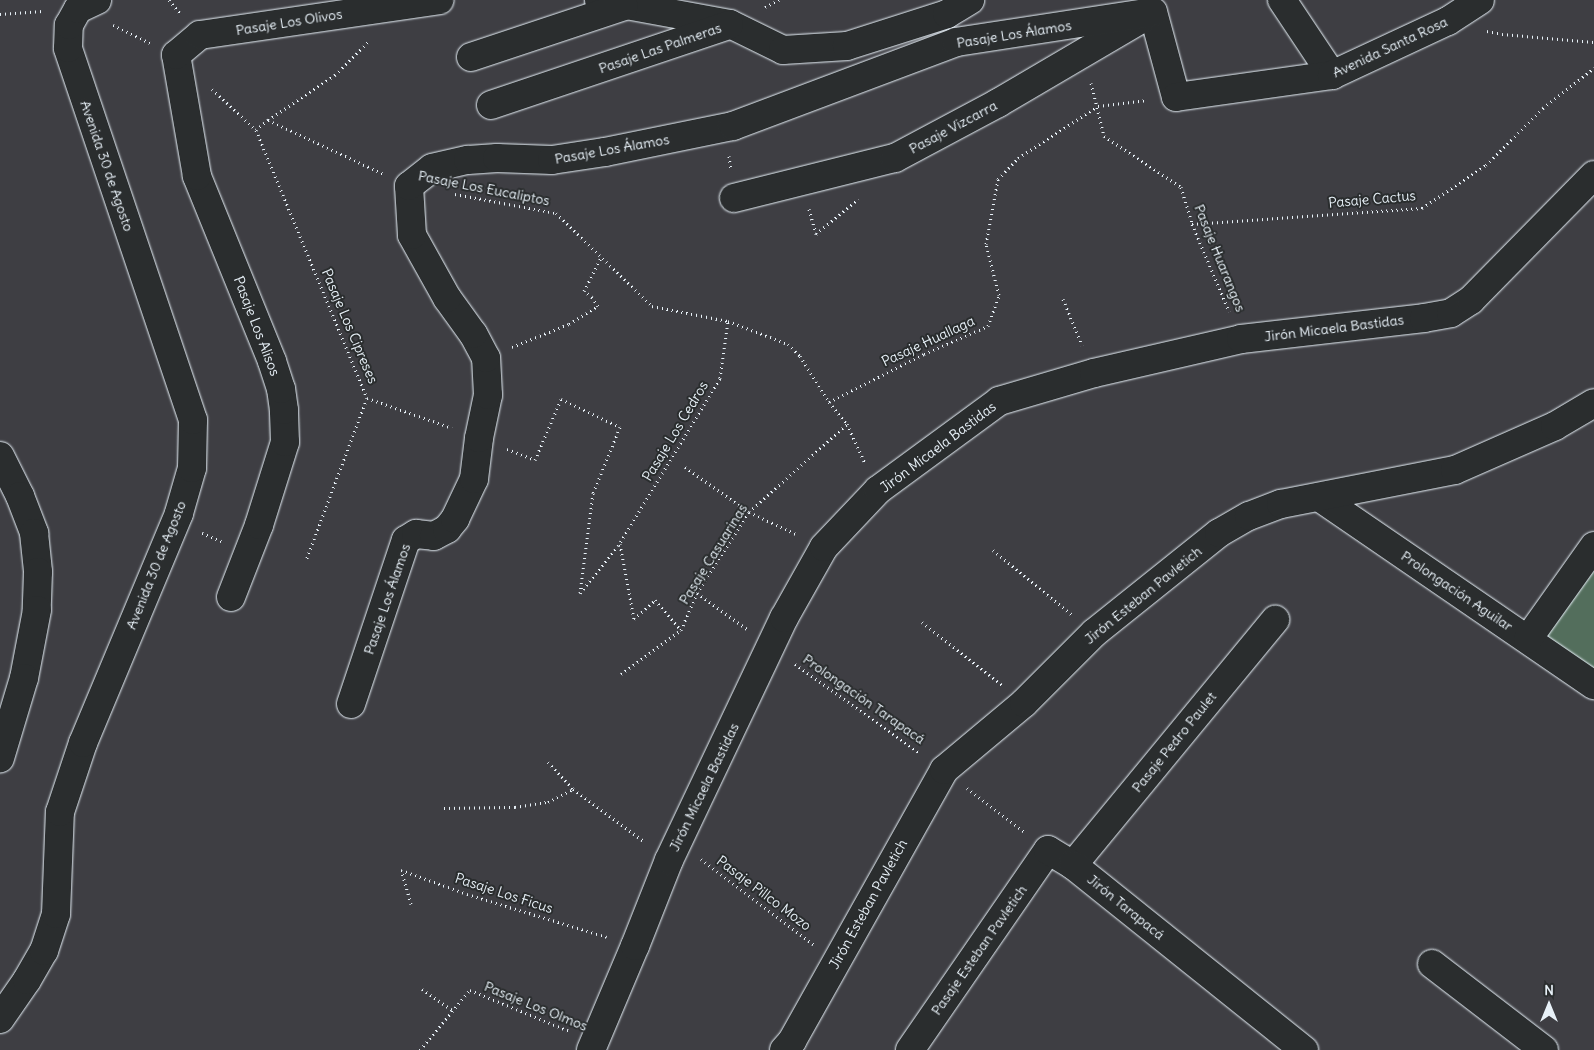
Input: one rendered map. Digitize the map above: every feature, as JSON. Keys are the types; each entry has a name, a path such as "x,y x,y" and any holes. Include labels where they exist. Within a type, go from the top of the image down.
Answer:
{"street":[{"name":"Pasaje Los Olivos","path":"176,55 200,35 439,0"},
{"name":"Pasaje Las Palmeras","path":"491,105 730,24 783,50 847,46 947,14 970,0"},
{"path":"1282,0 1332,75"},
{"name":"Avenida Santa Rosa","path":"1176,97 1332,75 1448,21 1480,0"},
{"path":"471,57 612,3 730,24"},
{"name":"Avenida 30 de Agosto","path":"0,1019 44,951 56,914 60,812 83,743 175,523 192,468 193,420 68,48 69,25 88,4"},
{"path":"1153,12 1176,97"},
{"name":"Pasaje Los Álamos","path":"351,704 406,540 416,534 434,536 447,529 455,519 474,479 479,438 488,395 486,358 473,334 447,298 412,235 409,186 432,168 468,160 497,158 552,160 605,152 733,126 956,42 1153,12"},
{"name":"Pasaje Vizcarra","path":"734,198 895,158 998,103 1153,12"},
{"name":"Pasaje Los Alisos","path":"176,55 197,176 272,361 281,389 284,410 285,442 259,525 231,597"},
{"name":"Jirón Micaela Bastidas","path":"593,1046 674,851 784,618 824,547 878,490 999,401 1094,373 1241,339 1424,318 1451,312 1471,300 1594,175"},
{"name":"Jirón Esteban Pavletich","path":"784,1050 792,1041 944,770 1024,703 1094,633 1219,534 1257,513 1281,504 1455,470 1555,426 1594,402"},
{"path":"0,456 10,498 34,533 38,572 37,610 24,678 0,758"},
{"name":"Prolongación Aguilar","path":"1319,497 1594,685"},
{"path":"1528,639 1594,546"},
{"name":"Pasaje Pedro Paulet","path":"1073,865 1275,620"},
{"name":"Jirón Tarapacá","path":"1048,850 1073,865 1304,1050"},
{"name":"Pasaje Esteban Pavletich","path":"910,1050 1048,850"},
{"path":"1432,964 1544,1050"}],"path":[{"path":"0,14 88,4 176,55 256,130 335,75 370,40"},
{"path":"1448,21 1502,34 1594,42"},
{"name":"Pasaje Cactus","path":"1192,224 1422,208 1486,165 1543,108 1594,68"},
{"name":"Pasaje Huallaga","path":"829,402 924,354 988,326 999,295 986,244 998,179 1018,158 1098,106 1176,97"},
{"name":"Pasaje Huarangos","path":"1098,106 1104,136 1182,187 1192,224 1241,339"},
{"name":"Pasaje Los Eucaliptos","path":"268,120 409,186 556,213 652,306 728,321 788,344 800,356 829,402 848,424 878,490"},
{"path":"733,126 729,152 734,198"},
{"name":"Pasaje Los Cipreses","path":"256,130 367,398 306,560"},
{"path":"486,358 569,324 598,306 592,297 584,291 601,257"},
{"path":"1064,299 1094,373"},
{"name":"Pasaje Los Cedros","path":"479,438 536,460 561,399 620,426 593,493 580,593 619,545 720,378 728,321"},
{"path":"367,398 479,438"},
{"name":"Pasaje Casuarinas","path":"681,630 697,593 749,512 848,424"},
{"path":"685,467 749,512 824,547"},
{"path":"175,523 227,543"},
{"path":"619,545 634,619 654,600 681,630 621,674"},
{"path":"993,550 1094,633"},
{"name":"Prolongación Tarapacá","path":"697,593 944,770"},
{"path":"922,622 1024,703"},
{"name":"Pasaje Pillco Mozo","path":"548,762 573,789 674,851 836,962"},
{"path":"944,770 1048,850"},
{"path":"444,808 515,807 548,802 573,789"},
{"name":"Pasaje Los Ficus","path":"411,904 401,870 467,894 636,946"},
{"path":"420,1050 453,1011 422,989"},
{"name":"Pasaje Los Olmos","path":"453,1011 470,990 593,1046"}],"green space":[{"path":"1594,571 1594,670 1546,636"}]}
